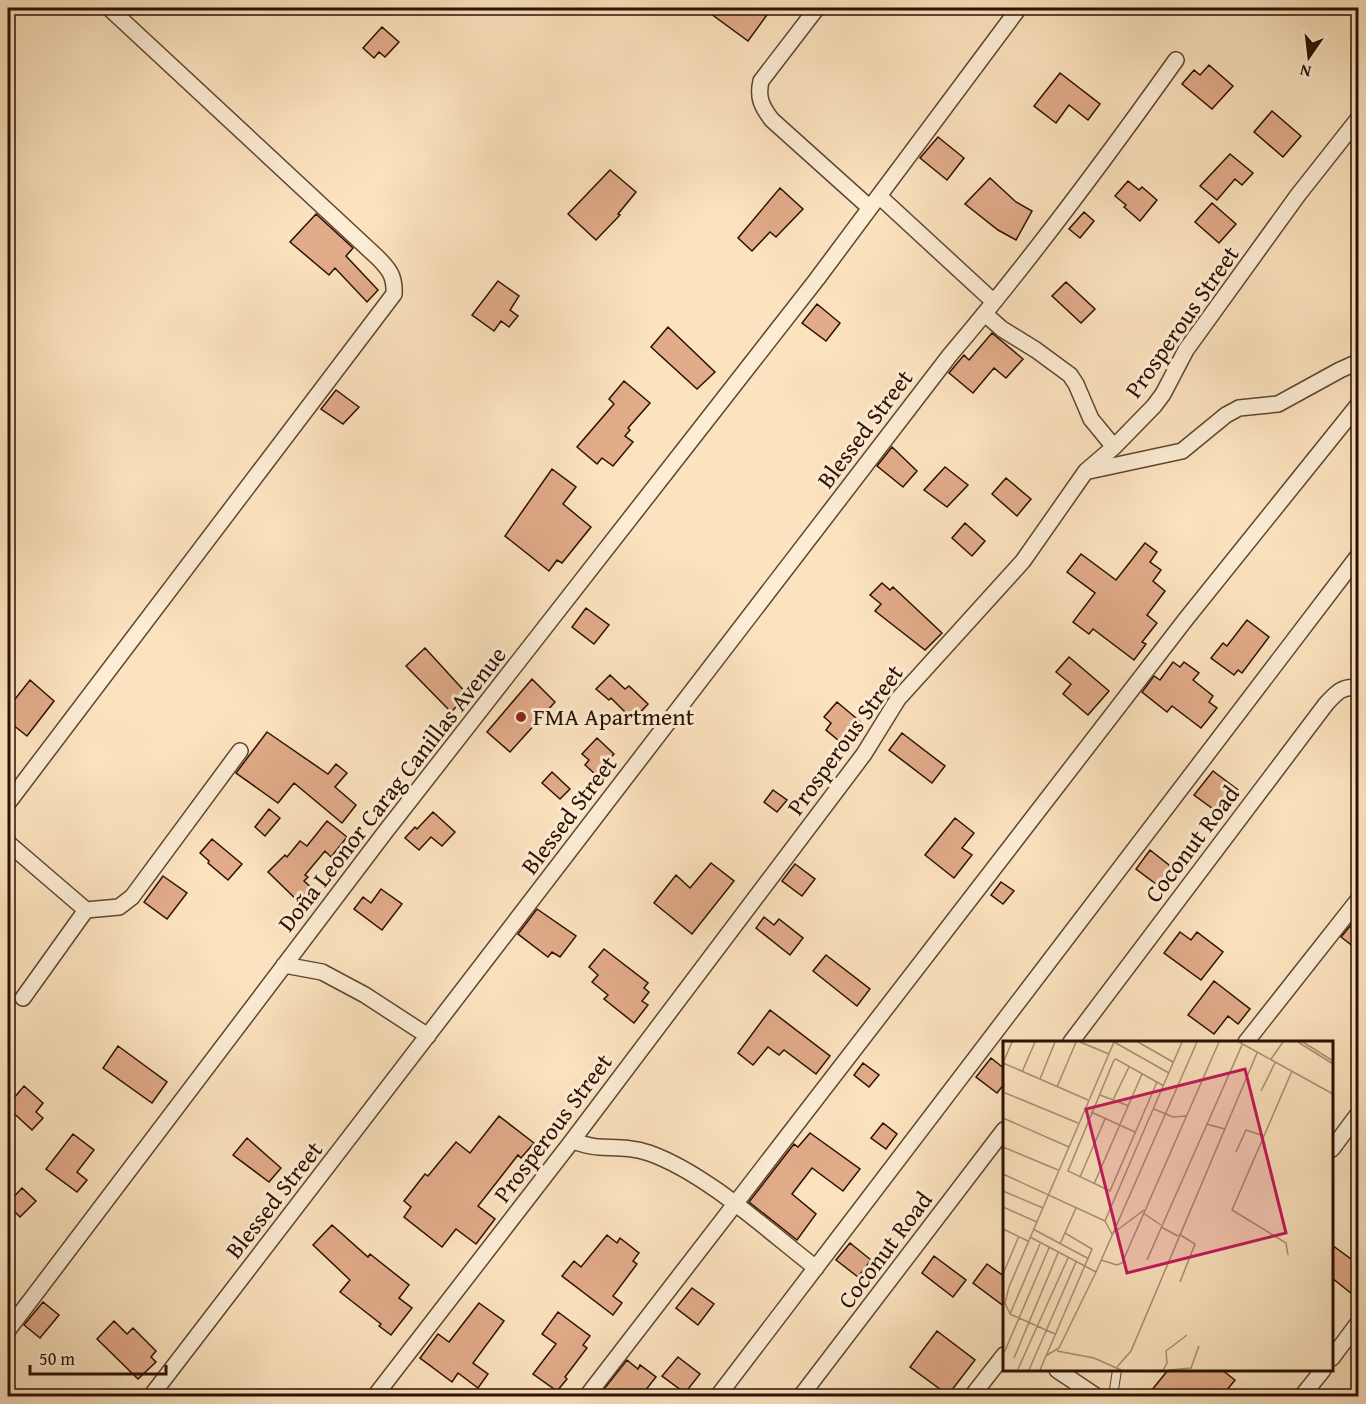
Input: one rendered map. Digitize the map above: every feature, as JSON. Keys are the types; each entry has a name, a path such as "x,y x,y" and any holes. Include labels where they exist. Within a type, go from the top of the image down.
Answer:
{"street":[{"path":"8,803 394,294 395,284 391,271 377,257 108,8"},
{"path":"817,8 761,81 758,92 762,107 772,120 874,202 989,308 1002,329 1070,375 1091,419 1114,447"},
{"name":"Doña Leonor Carag Canillas Avenue","path":"8,1330 386,831 817,279 1019,8"},
{"name":"Blessed Street","path":"151,1396 942,365 1112,150 1176,60"},
{"name":"Prosperous Street","path":"375,1396 572,1141 864,754 898,699 1023,561 1086,471 1114,447 1154,406 1163,394 1186,350 1298,195 1359,119"},
{"path":"1086,471 1182,451 1226,415 1239,408 1278,404 1359,362"},
{"path":"587,1396 1186,619 1359,405"},
{"path":"718,1396 1359,556"},
{"name":"Coconut Road","path":"1072,1041 1326,704 1344,688 1350,686 1359,688"},
{"path":"8,843 86,910 119,907 132,897 240,751"},
{"path":"1247,1041 1359,900"},
{"path":"23,998 86,910"},
{"path":"284,965 322,972 365,995 428,1036"},
{"path":"1333,1148 1359,1114"},
{"name":"Coconut Road","path":"801,1396 1003,1133"},
{"path":"572,1141 596,1147 625,1147 648,1153 677,1165 735,1205 816,1268"},
{"path":"1333,1357 1359,1323"},
{"path":"972,1396 1003,1357"},
{"path":"1058,1371 1096,1396"},
{"path":"1302,1396 1322,1371"}],"lane":[{"path":"1113,1396 1117,1371"}],"building":[{"path":"703,8 772,8 748,41"},
{"path":"382,27 399,42 385,57 379,52 374,58 363,48"},
{"path":"1209,65 1233,86 1212,109 1182,84 1194,70 1200,75"},
{"path":"1060,73 1100,104 1088,120 1069,105 1056,123 1034,106"},
{"path":"1272,111 1301,136 1283,157 1254,132"},
{"path":"938,137 964,158 947,180 920,158"},
{"path":"1230,154 1253,173 1242,185 1235,179 1217,200 1200,186"},
{"path":"610,170 636,192 618,214 620,215 596,240 568,214"},
{"path":"990,178 1016,202 1032,211 1016,240 998,230 965,204"},
{"path":"1128,181 1139,190 1142,187 1157,200 1140,221 1115,196"},
{"path":"780,188 803,209 776,237 770,232 752,251 738,238"},
{"path":"1212,203 1236,224 1219,243 1195,222"},
{"path":"1084,212 1094,221 1080,238 1069,229"},
{"path":"316,214 353,248 346,256 378,290 367,302 335,268 329,275 290,242"},
{"path":"498,281 519,296 510,310 518,316 509,327 501,321 494,331 472,315"},
{"path":"1066,282 1095,309 1081,323 1052,296"},
{"path":"817,304 840,323 826,341 802,323"},
{"path":"668,327 715,372 697,389 651,347"},
{"path":"992,333 1023,359 1006,378 994,368 973,393 949,373 964,355 969,360"},
{"path":"624,381 650,403 628,428 630,430 625,436 633,442 613,466 602,458 597,464 577,447 614,404 609,399"},
{"path":"336,390 359,407 343,424 321,409"},
{"path":"892,447 917,471 903,487 877,466"},
{"path":"945,467 968,485 947,507 924,490"},
{"path":"552,469 576,487 563,504 591,527 562,563 557,560 549,571 505,536"},
{"path":"1006,478 1031,499 1017,516 992,494"},
{"path":"965,523 985,541 972,556 952,538"},
{"path":"1145,543 1157,552 1150,562 1161,570 1153,581 1165,591 1147,615 1157,623 1142,642 1146,644 1134,660 1093,629 1089,634 1073,622 1095,593 1067,572 1081,554 1116,580"},
{"path":"882,583 890,590 893,587 942,633 925,650 875,611 881,604 870,595"},
{"path":"586,608 609,625 594,644 572,627"},
{"path":"1247,620 1269,637 1242,673 1238,670 1234,675 1211,658 1223,643 1227,646"},
{"path":"425,648 468,695 451,712 406,666"},
{"path":"1069,657 1109,691 1088,715 1063,694 1071,684 1056,672"},
{"path":"1173,662 1180,667 1184,662 1199,673 1193,680 1213,696 1209,702 1217,708 1201,728 1172,706 1167,712 1142,692 1154,676 1160,680"},
{"path":"610,675 625,689 629,686 648,704 633,720 611,698 609,700 596,689"},
{"name":"FMA Apartment","path":"532,679 555,702 510,752 487,732"},
{"path":"30,680 54,701 27,736 8,721 8,708"},
{"path":"837,702 862,723 844,745 826,730 831,723 824,717"},
{"path":"267,732 328,774 336,764 347,773 335,787 356,805 342,823 294,783 278,803 236,773"},
{"path":"902,733 945,766 932,783 889,750"},
{"path":"597,738 614,754 595,774 585,765 589,760 582,754"},
{"path":"1213,771 1238,790 1220,814 1194,795"},
{"path":"552,772 570,789 560,799 542,783"},
{"path":"773,790 787,800 777,812 764,802"},
{"path":"269,809 280,818 265,836 255,827"},
{"path":"433,812 455,832 442,846 431,837 419,850 405,838"},
{"path":"955,818 974,833 962,848 972,855 954,878 925,855"},
{"path":"327,821 347,837 331,857 325,851 305,875 308,877 304,881 314,890 300,903 268,872 285,855 287,857 300,841 307,846"},
{"path":"212,839 242,864 228,880 200,853"},
{"path":"1150,850 1174,869 1160,887 1136,869"},
{"path":"711,863 734,881 692,934 654,903 676,875 690,888"},
{"path":"795,864 815,879 802,896 782,881"},
{"path":"163,876 187,893 167,919 144,902"},
{"path":"1001,882 1014,891 1003,904 991,895"},
{"path":"381,889 402,904 382,930 354,909 363,897 371,903"},
{"path":"537,909 576,936 560,957 552,952 548,957 518,934"},
{"path":"1359,915 1359,951 1341,937"},
{"path":"764,917 774,925 779,919 803,938 790,955 756,928"},
{"path":"1180,932 1191,940 1197,932 1223,952 1201,980 1164,953"},
{"path":"604,949 648,983 644,988 649,992 642,1001 648,1005 634,1023 604,999 608,995 592,982 598,975 589,967"},
{"path":"826,955 870,989 857,1006 813,971"},
{"path":"1214,981 1250,1009 1238,1024 1228,1016 1214,1034 1188,1015"},
{"path":"770,1010 830,1056 816,1074 784,1050 779,1055 768,1047 753,1065 738,1053"},
{"path":"118,1046 167,1082 152,1103 103,1068"},
{"path":"991,1058 1003,1067 1003,1086 997,1093 976,1077"},
{"path":"863,1063 879,1075 869,1087 854,1075"},
{"path":"24,1086 43,1103 36,1112 43,1118 32,1130 8,1108"},
{"path":"499,1116 534,1143 521,1158 518,1155 478,1206 495,1219 476,1244 456,1229 442,1247 404,1217 411,1207 404,1201 425,1174 428,1176 456,1142 470,1153"},
{"path":"883,1123 897,1134 886,1149 871,1138"},
{"path":"810,1133 860,1169 843,1191 812,1168 792,1194 816,1214 797,1240 749,1202 794,1144 798,1147"},
{"path":"73,1134 94,1150 77,1172 87,1180 77,1192 46,1169"},
{"path":"247,1138 281,1168 269,1182 233,1155"},
{"path":"22,1188 36,1201 20,1217 8,1203"},
{"path":"332,1225 368,1257 370,1254 409,1285 399,1298 412,1308 391,1335 379,1326 381,1324 340,1292 350,1280 313,1245"},
{"path":"607,1235 617,1243 620,1238 639,1253 633,1261 637,1264 613,1296 622,1303 613,1315 562,1276 574,1261 581,1267"},
{"path":"850,1243 871,1260 858,1277 836,1260"},
{"path":"1333,1246 1359,1265 1359,1286 1352,1294 1333,1279"},
{"path":"934,1256 966,1280 953,1297 922,1273"},
{"path":"987,1264 1003,1276 1003,1306 973,1283"},
{"path":"692,1288 714,1304 698,1325 676,1308"},
{"path":"43,1302 59,1315 40,1338 24,1325"},
{"path":"479,1303 504,1321 473,1363 488,1374 478,1388 458,1373 452,1382 420,1358 438,1334 449,1342"},
{"path":"558,1312 590,1336 583,1345 587,1348 557,1391 533,1374 556,1344 542,1334"},
{"path":"114,1321 127,1334 133,1328 156,1351 151,1357 156,1362 138,1379 97,1339"},
{"path":"937,1331 975,1360 948,1395 910,1367"},
{"path":"678,1357 700,1374 685,1393 662,1376"},
{"path":"627,1360 638,1369 640,1365 656,1377 641,1396 614,1396 604,1389"},
{"path":"1167,1371 1223,1371 1235,1380 1222,1396 1147,1396"}],"place":[{"name":"FMA Apartment","path":"521,717"}]}
